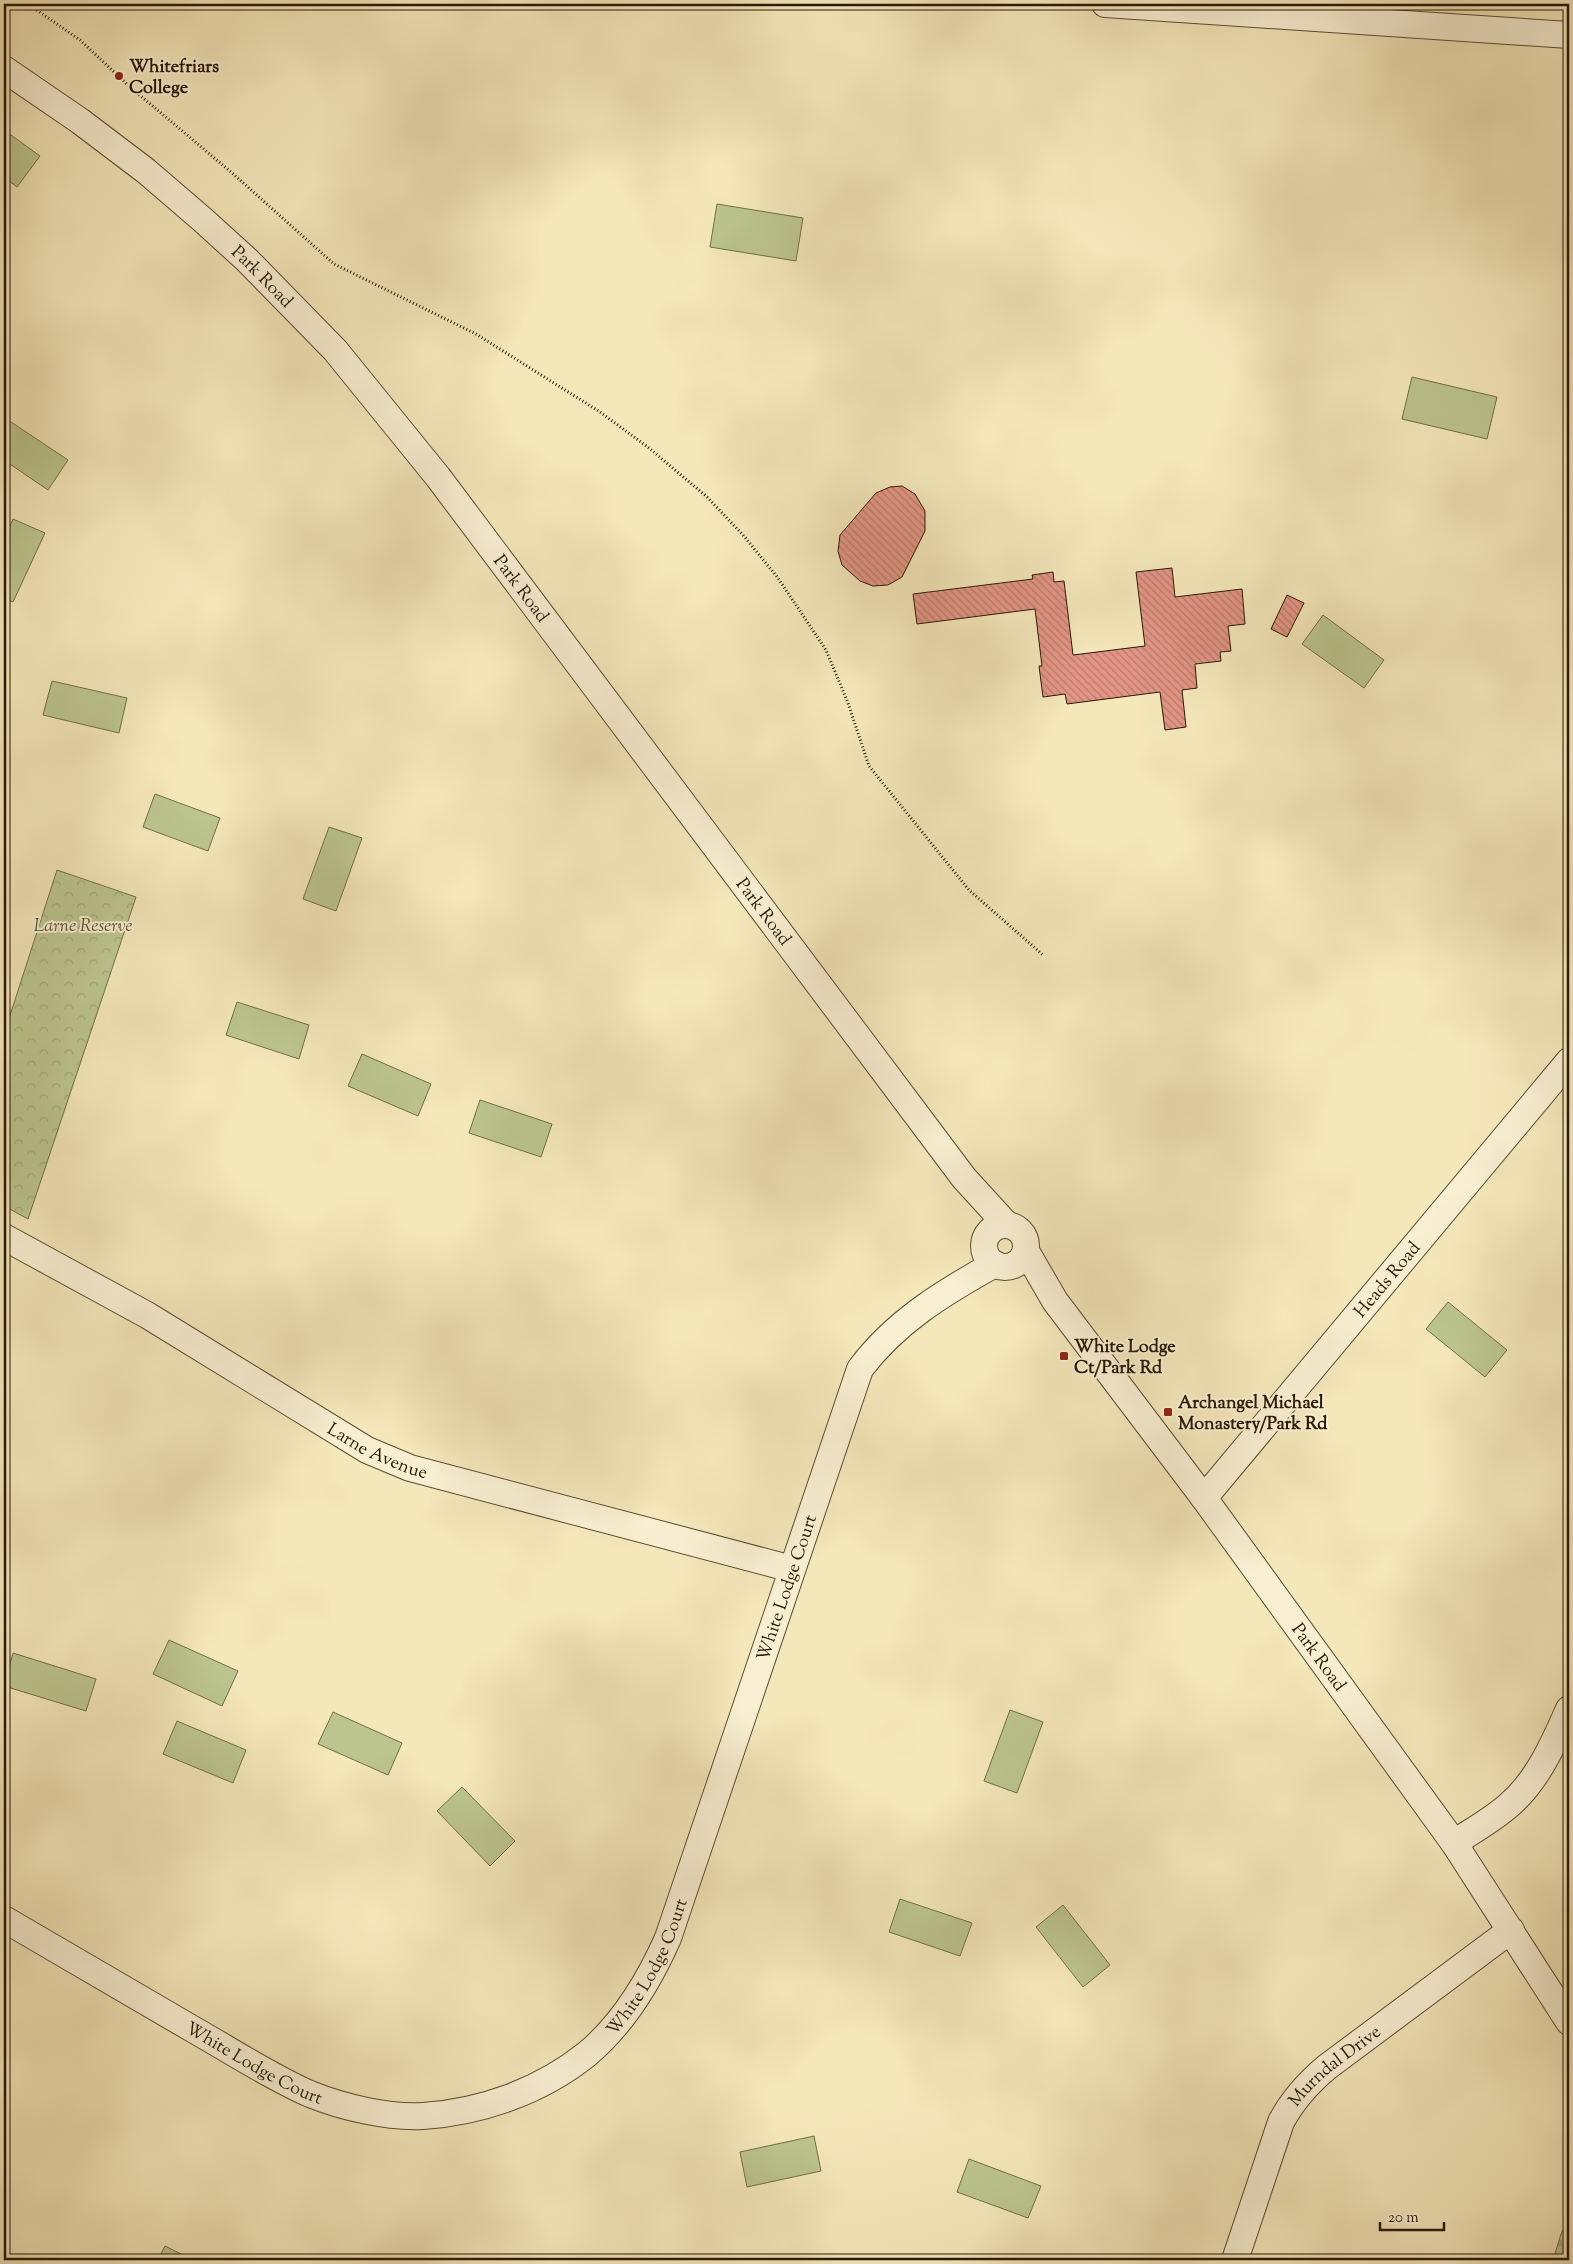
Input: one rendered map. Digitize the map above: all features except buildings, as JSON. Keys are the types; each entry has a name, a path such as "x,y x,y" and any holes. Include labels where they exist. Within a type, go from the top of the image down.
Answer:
{"street":[{"path":"1105,4 1569,35"},
{"name":"Park Road","path":"4,69 80,121 146,171 247,260 335,350 438,477 964,1178 1001,1248 1054,1301 1204,1498 1454,1843 1569,2022"},
{"name":"Heads Road","path":"1204,1498 1569,1061"},
{"name":"Larne Avenue","path":"4,1237 132,1306 367,1450 390,1460 410,1468 792,1569"},
{"name":"White Lodge Court","path":"4,1919 253,2064 310,2094 375,2112 421,2116 459,2110 510,2098 548,2080 588,2053 631,2006 653,1972 668,1938 860,1369 884,1340 1001,1248"},
{"path":"1454,1843 1509,1806 1526,1787 1543,1762 1569,1709"},
{"name":"Murndal Drive","path":"1235,2260 1282,2122 1292,2102 1309,2082 1327,2067 1511,1930"}],"path":[{"path":"28,4 80,40 130,87 231,172 334,264 476,334 600,412 649,448 707,497 743,535 778,578 826,650 848,703 869,766 969,890 1043,955"}],"green space":[{"path":"4,130 40,156 17,187 4,177"},
{"path":"717,204 803,218 796,261 710,247"},
{"path":"1412,377 1497,397 1487,439 1402,419"},
{"path":"5,418 68,460 48,490 4,460"},
{"path":"13,519 45,533 13,602 4,598 4,540"},
{"path":"1323,615 1384,660 1364,688 1302,644"},
{"path":"52,681 127,698 119,733 43,715"},
{"path":"155,794 220,818 208,851 143,827"},
{"path":"329,827 362,838 336,911 303,899"},
{"name":"Larne Reserve","path":"57,870 136,897 28,1219 4,1206 4,1034"},
{"path":"237,1002 309,1025 299,1059 226,1035"},
{"path":"362,1054 431,1084 418,1116 348,1086"},
{"path":"480,1100 552,1124 541,1157 469,1133"},
{"path":"1448,1302 1507,1350 1485,1377 1426,1329"},
{"path":"169,1640 238,1671 222,1706 153,1674"},
{"path":"13,1653 96,1679 86,1711 4,1686"},
{"path":"1010,1710 1043,1722 1017,1793 984,1781"},
{"path":"333,1712 402,1743 388,1775 318,1744"},
{"path":"177,1721 246,1750 233,1783 163,1754"},
{"path":"462,1787 515,1841 490,1866 437,1811"},
{"path":"900,1899 972,1923 960,1956 889,1932"},
{"path":"1063,1905 1110,1965 1083,1987 1036,1927"},
{"path":"814,2136 821,2171 747,2187 740,2152"},
{"path":"969,2159 1041,2186 1028,2218 957,2192"},
{"path":"1569,2217 1569,2260 1553,2260 1561,2234"},
{"path":"165,2246 193,2260 158,2260"}],"place":[{"name":"Whitefriars College","path":"119,76"},
{"name":"White Lodge Ct/Park Rd","path":"1064,1356"},
{"name":"Archangel Michael Monastery/Park Rd","path":"1168,1412"}]}
